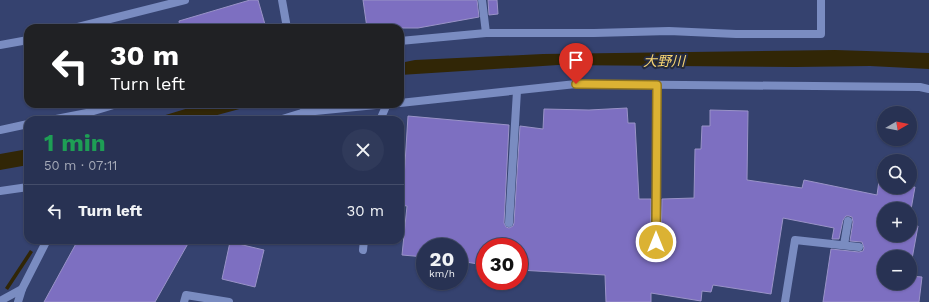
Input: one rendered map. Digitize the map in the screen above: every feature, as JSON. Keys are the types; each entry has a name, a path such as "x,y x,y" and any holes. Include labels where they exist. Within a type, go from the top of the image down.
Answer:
{"street":[{"path":"90,24 185,0"},
{"path":"282,0 286,24"},
{"path":"482,0 486,33"},
{"path":"404,41 486,33 669,31 736,34 821,34 821,0"},
{"path":"0,45 24,41"},
{"path":"404,102 576,84 920,87 929,89"},
{"path":"656,242 657,85"},
{"path":"509,223 517,91"},
{"path":"72,116 104,108"},
{"path":"287,116 304,108"},
{"path":"0,130 24,125"},
{"path":"0,190 24,187"},
{"path":"844,246 848,221"},
{"path":"785,302 795,240 859,247"},
{"path":"18,302 22,289 45,244"},
{"path":"363,250 364,244"},
{"path":"0,301 22,289"},
{"path":"184,302 186,295 229,302"}],"water":[{"name":"大野川","path":"835,50 929,53 929,69 870,66 795,67 558,65 404,75 404,62 415,60 543,54"},
{"path":"189,108 243,108 214,116 162,116"},
{"path":"24,150 24,166 0,170 0,154"},
{"path":"30,250 33,252 8,290 5,288"}],"building":[{"path":"250,0 258,0 265,24 179,24 179,21"},
{"path":"363,0 477,0 479,17 418,28 404,28 404,24 366,24"},
{"path":"488,0 497,0 498,14 489,15"},
{"path":"627,108 628,123 635,123 639,199 651,199 650,242 653,247 658,247 661,242 662,199 694,198 695,149 701,149 702,126 710,126 710,110 748,111 747,180 802,188 804,180 877,195 914,194 912,202 877,202 877,242 915,242 914,250 877,250 877,290 917,290 917,277 922,277 919,302 823,302 831,249 859,252 863,251 864,248 862,242 850,241 853,222 852,217 849,216 846,216 843,220 839,239 832,239 834,228 783,218 771,294 713,285 711,292 702,291 701,301 651,293 651,302 606,302 605,275 528,271 528,238 476,238 476,264 468,262 468,238 416,238 416,256 402,255 407,206 404,206 404,179 408,116 509,125 504,223 506,227 509,228 513,226 514,223 520,126 543,129 544,109 589,110"},
{"path":"76,244 188,244 155,302 44,302"},
{"path":"230,244 238,244 264,250 255,287 222,279"}],"route":[{"path":"576,84 657,85 656,242"}]}
